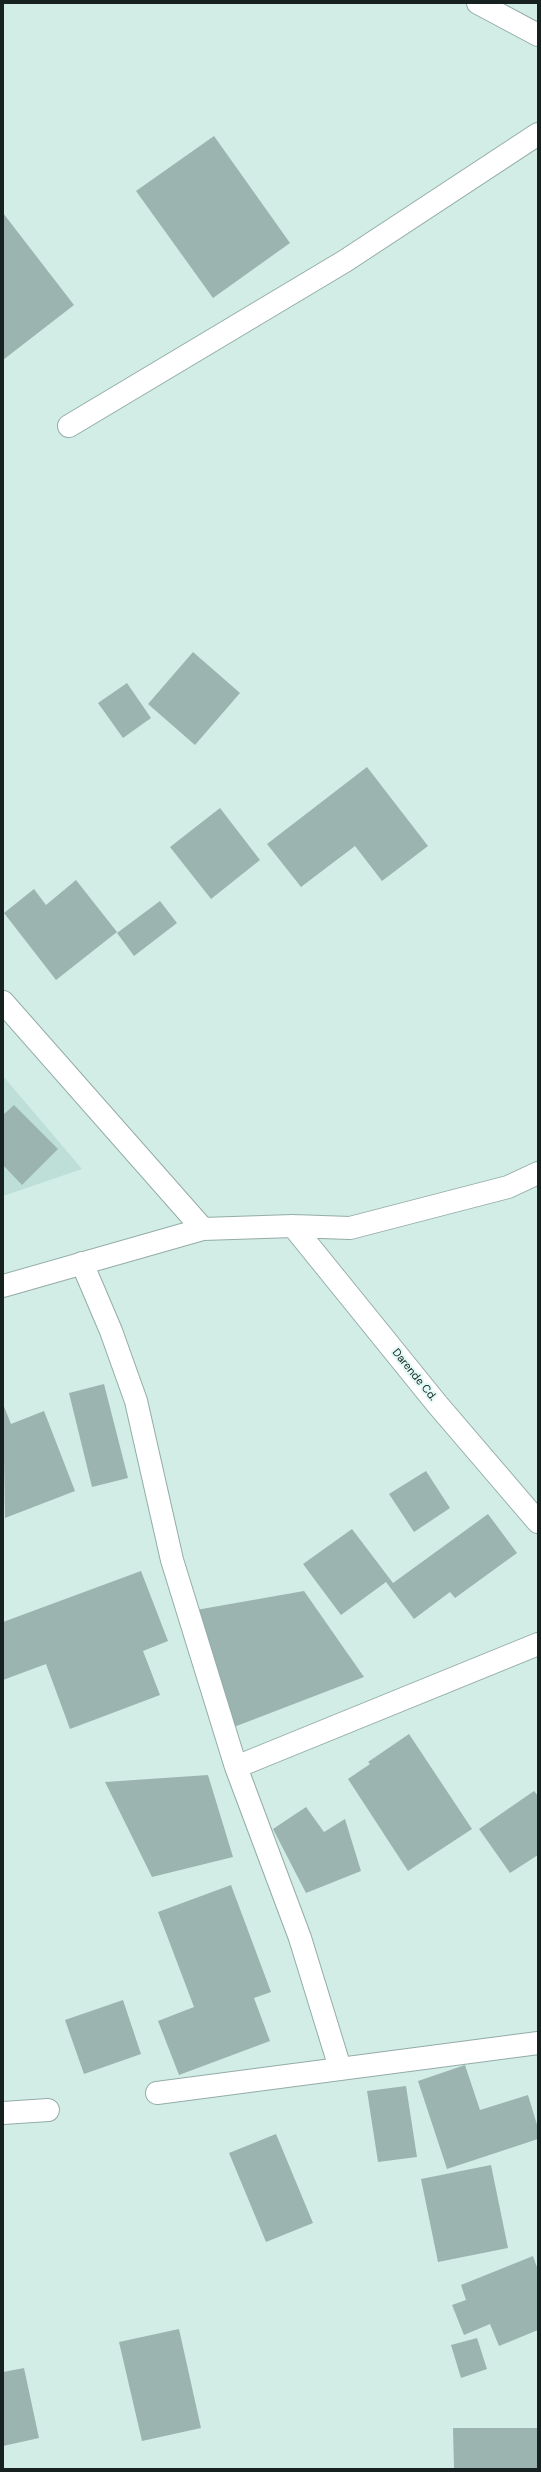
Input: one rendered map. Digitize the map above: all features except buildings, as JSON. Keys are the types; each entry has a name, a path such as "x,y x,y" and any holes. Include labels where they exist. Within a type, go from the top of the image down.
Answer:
{"street":[{"path":"478,3 538,35"},
{"path":"69,426 345,261 538,134"},
{"path":"3,1002 203,1228"},
{"path":"3,1286 203,1228 293,1226 350,1228 508,1187 538,1173"},
{"name":"Darende Cd.","path":"293,1226 437,1404 538,1522"},
{"path":"82,1263 111,1331 136,1400 172,1560 236,1767 300,1938 340,2068"},
{"path":"236,1767 538,1644"},
{"path":"157,2093 538,2043"},
{"path":"3,2113 48,2110"}],"shaded area":[{"path":"3,1076 82,1169 3,1196"}]}
